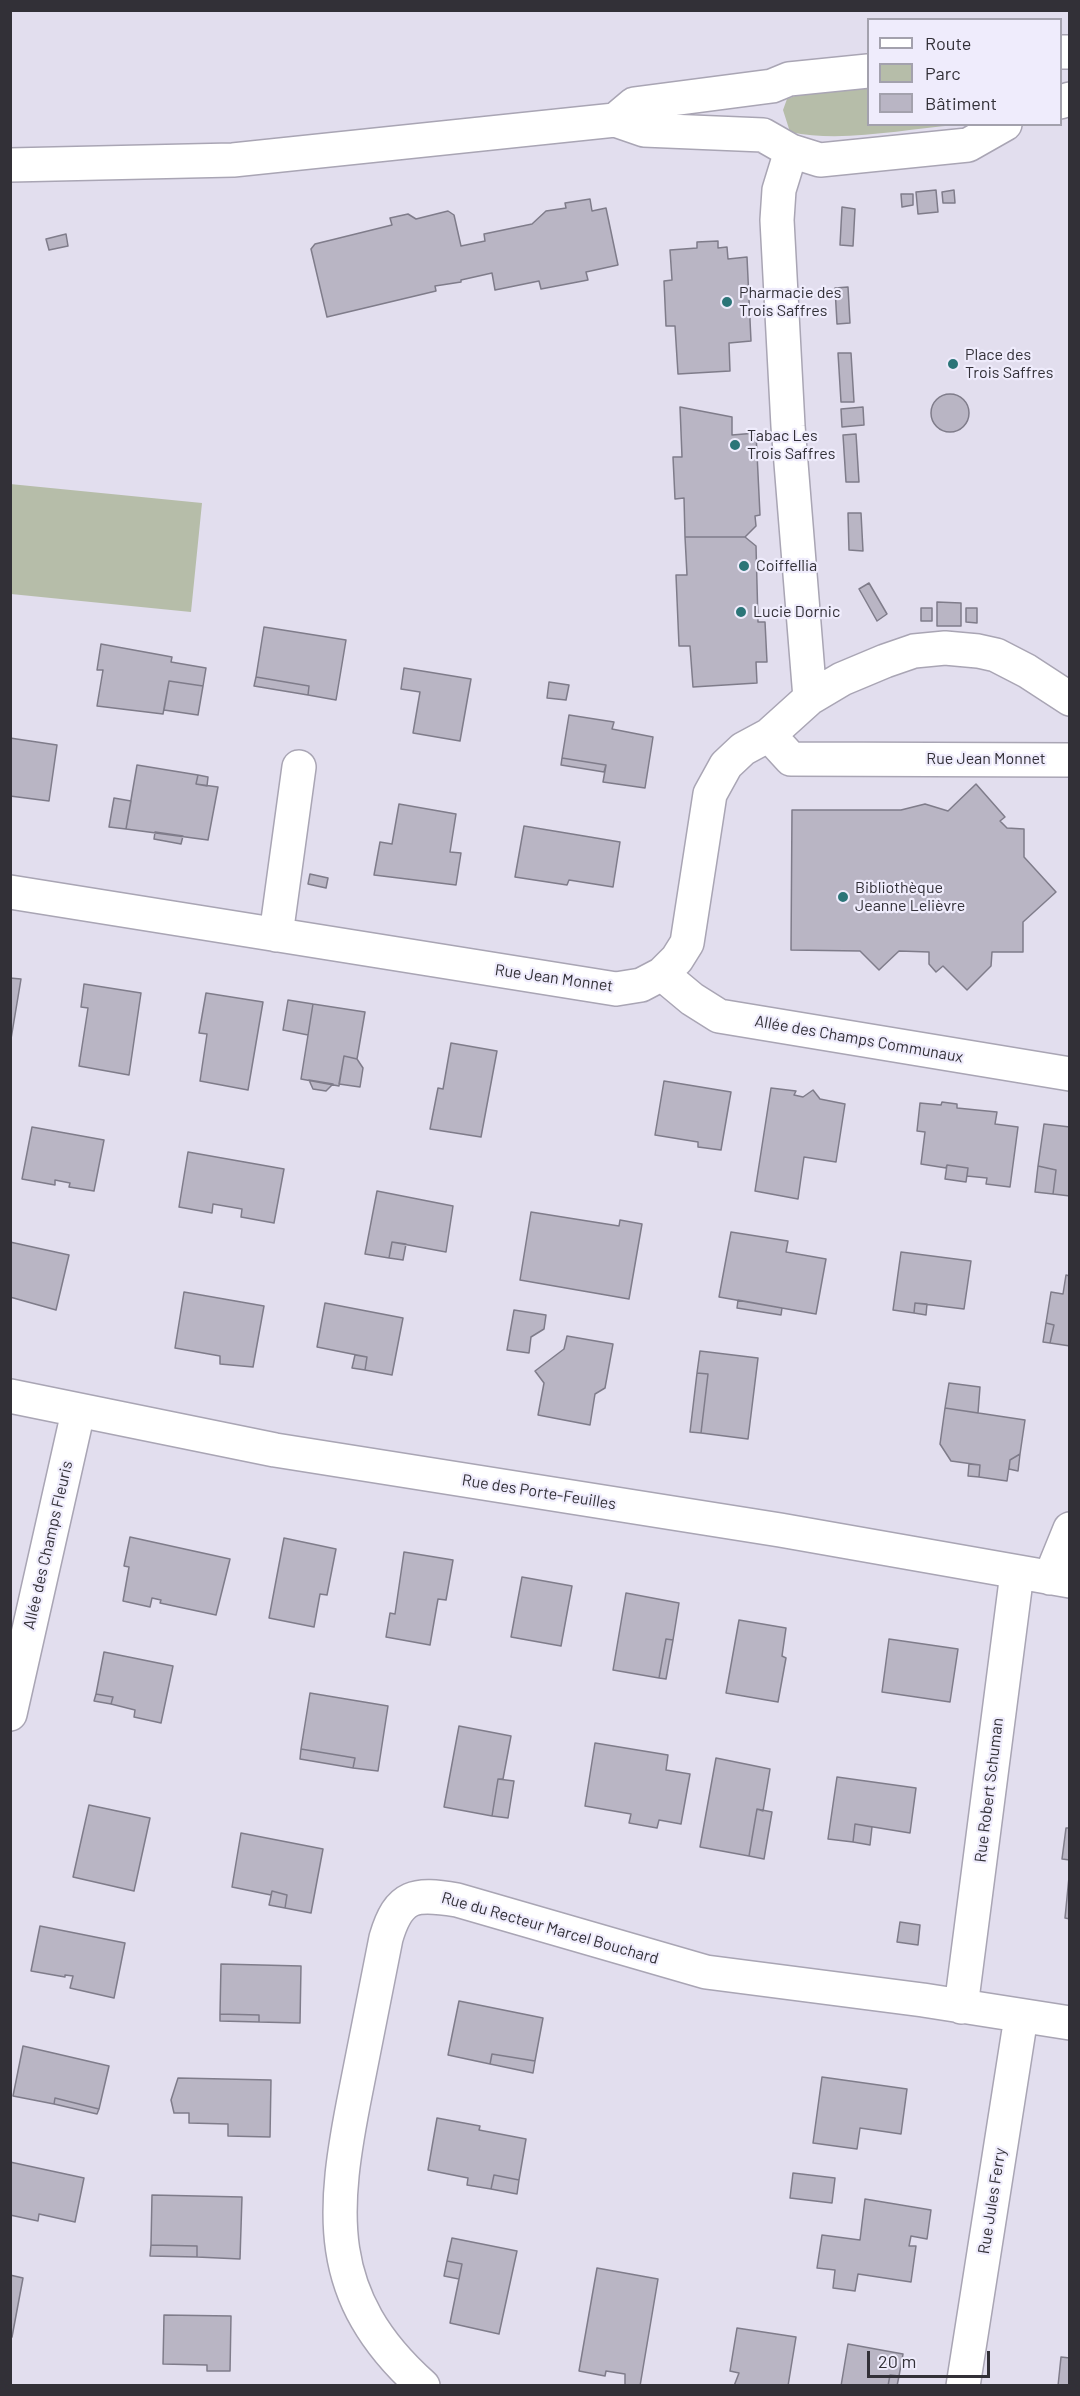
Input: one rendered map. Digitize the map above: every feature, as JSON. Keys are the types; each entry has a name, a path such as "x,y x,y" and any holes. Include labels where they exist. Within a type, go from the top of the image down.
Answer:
{"street":[{"path":"615,120 634,104 772,86 789,79 867,71"},
{"path":"772,86 766,117 780,145 777,220 788,426 810,698"},
{"path":"10,165 233,160 615,120 644,130 745,133 820,160 968,145 1001,126"},
{"name":"Rue Jean Monnet","path":"10,892 616,989 640,985 662,974 687,943 710,794 726,765 755,741 769,735 810,698 842,679 885,661 914,651 945,648 996,655 1027,671 1070,699"},
{"name":"Rue Jean Monnet","path":"769,735 791,759 1070,760"},
{"path":"276,935 299,767"},
{"name":"Allée des Champs Communaux","path":"662,974 692,999 719,1016 1070,1074"},
{"name":"Rue des Porte-Feuilles","path":"10,1396 78,1412 275,1450 799,1533 1060,1580"},
{"name":"Allée des Champs Fleuris","path":"10,1713 78,1412"},
{"path":"1060,1580 1070,1529"},
{"name":"Rue Robert Schuman","path":"961,2007 1017,1573"},
{"name":"Rue du Recteur Marcel Bouchard","path":"423,2385 395,2361 374,2332 349,2281 339,2231 339,2187 386,1938 393,1917 405,1901 427,1895 457,1900 706,1972 1070,2023"},
{"name":"Rue Jules Ferry","path":"963,2385 1021,2017"}],"green space":[{"path":"867,84 867,126 948,126 852,136 790,132 783,110 787,99 808,91"},
{"path":"10,484 202,503 191,612 11,594"}],"building":[{"path":"936,190 938,212 918,214 916,192"},
{"path":"954,190 955,203 943,203 942,192"},
{"path":"901,194 913,194 913,205 902,207"},
{"path":"590,199 592,211 606,208 618,265 586,272 588,280 541,289 539,281 495,290 492,273 461,280 461,282 435,286 436,291 327,317 311,249 315,244 392,225 390,218 408,214 416,219 448,211 454,215 461,246 485,241 484,234 532,224 546,211 566,208 565,203"},
{"path":"842,207 855,209 853,246 840,245"},
{"path":"66,234 68,246 49,250 46,239"},
{"path":"718,241 718,248 727,247 728,259 747,257 751,341 729,343 730,371 678,374 675,326 666,326 664,281 672,280 670,250 697,248 697,242"},
{"path":"848,287 850,323 837,324 835,288"},
{"path":"838,353 851,353 854,402 841,402"},
{"path":"950,394 957,395 963,400 968,406 968,420 963,426 957,431 950,432 943,431 937,426 932,420 931,413 932,406 937,400 943,395"},
{"path":"680,407 732,417 732,435 756,433 760,515 755,516 756,526 745,537 685,537 684,498 675,499 673,457 682,457"},
{"path":"863,407 864,425 842,427 841,409"},
{"path":"856,434 859,482 846,482 843,435"},
{"path":"848,513 861,513 863,551 849,550"},
{"path":"685,537 745,537 756,546 758,622 765,622 767,662 756,662 757,683 693,687 690,646 679,646 676,575 687,575"},
{"path":"869,583 887,614 877,621 859,589"},
{"path":"937,602 961,603 961,626 937,626"},
{"path":"921,608 932,608 932,621 921,621"},
{"path":"966,608 977,608 977,623 966,622"},
{"path":"264,627 346,640 336,700 308,695 309,686 256,677"},
{"path":"101,644 172,657 171,662 206,668 203,686 169,681 163,714 97,706 103,670 97,670"},
{"path":"404,668 471,679 460,741 413,733 420,692 401,689"},
{"path":"256,677 309,686 308,695 254,686"},
{"path":"169,681 203,686 198,715 164,710"},
{"path":"549,682 569,685 566,700 547,698"},
{"path":"569,715 614,722 612,729 653,737 645,788 603,782 606,765 562,758"},
{"path":"10,738 57,745 49,801 10,796"},
{"path":"562,758 606,765 604,772 561,765"},
{"path":"137,765 198,775 196,784 218,787 208,840 126,829"},
{"path":"198,775 208,777 207,786 196,784"},
{"path":"976,784 1005,817 1000,821 1007,828 1024,829 1024,857 1056,892 1023,922 1023,952 992,952 991,966 967,990 943,966 936,972 929,964 929,952 899,951 879,970 860,951 791,950 792,810 901,810 925,804 948,811"},
{"path":"114,798 131,801 126,829 109,827"},
{"path":"399,804 456,814 450,852 461,853 456,885 374,875 380,842 392,844"},
{"path":"524,826 620,842 613,887 569,880 567,885 515,877"},
{"path":"155,832 183,836 181,844 154,839"},
{"path":"310,874 328,878 326,888 308,884"},
{"path":"10,978 21,979 10,1045"},
{"path":"84,984 141,993 129,1075 79,1066 88,1008 81,1007"},
{"path":"206,993 263,1002 248,1090 200,1081 207,1034 199,1033"},
{"path":"288,1000 313,1004 308,1035 283,1030"},
{"path":"313,1004 365,1012 357,1059 344,1056 339,1086 301,1079"},
{"path":"451,1043 497,1051 481,1137 430,1129 438,1088 443,1089"},
{"path":"344,1056 357,1059 363,1068 360,1087 339,1084"},
{"path":"309,1080 333,1084 326,1091 313,1089"},
{"path":"664,1081 731,1092 721,1150 698,1147 698,1142 655,1135"},
{"path":"771,1088 796,1091 794,1095 803,1097 813,1090 820,1099 845,1104 836,1162 804,1157 798,1199 755,1191"},
{"path":"942,1102 957,1104 957,1108 997,1112 995,1124 1018,1127 1010,1187 986,1184 987,1178 967,1176 968,1168 947,1165 946,1168 921,1164 925,1132 917,1131 920,1103 941,1105"},
{"path":"1044,1124 1070,1127 1070,1196 1053,1194 1056,1170 1038,1166"},
{"path":"32,1127 104,1140 94,1191 69,1187 70,1183 55,1180 55,1185 22,1179"},
{"path":"188,1152 284,1169 274,1223 241,1217 242,1209 213,1204 212,1213 179,1207"},
{"path":"947,1165 968,1168 966,1182 945,1179"},
{"path":"1038,1166 1056,1170 1053,1194 1035,1192"},
{"path":"377,1191 453,1206 446,1252 392,1242 389,1258 365,1254"},
{"path":"531,1212 619,1226 620,1220 642,1224 629,1299 520,1280"},
{"path":"731,1232 788,1241 786,1252 826,1259 816,1314 719,1297"},
{"path":"10,1242 69,1255 56,1310 10,1297"},
{"path":"392,1242 406,1244 403,1260 389,1258"},
{"path":"901,1252 971,1261 964,1309 915,1303 914,1313 893,1310"},
{"path":"1066,1275 1070,1276 1070,1346 1050,1343 1054,1325 1046,1323 1051,1292 1063,1294"},
{"path":"184,1292 264,1306 253,1367 220,1364 220,1356 175,1348"},
{"path":"738,1300 782,1308 781,1315 737,1308"},
{"path":"325,1303 403,1318 392,1375 365,1370 367,1357 317,1347"},
{"path":"915,1303 927,1304 926,1315 914,1313"},
{"path":"514,1310 546,1315 544,1329 531,1337 529,1353 507,1350"},
{"path":"1046,1323 1054,1325 1050,1343 1043,1342"},
{"path":"567,1336 613,1344 605,1388 595,1394 590,1425 538,1415 544,1383 535,1371 564,1349"},
{"path":"700,1351 758,1358 748,1439 701,1433 708,1374 697,1373"},
{"path":"355,1355 367,1357 365,1370 352,1368"},
{"path":"697,1373 708,1374 701,1433 690,1432"},
{"path":"949,1383 980,1387 978,1413 945,1408"},
{"path":"945,1408 1025,1420 1020,1454 1010,1460 1007,1481 979,1477 980,1465 951,1461 940,1444"},
{"path":"1020,1454 1018,1471 1009,1469 1010,1460"},
{"path":"969,1464 980,1465 979,1477 968,1476"},
{"path":"130,1537 230,1559 216,1615 160,1603 161,1600 152,1598 150,1607 123,1601 129,1567 124,1566"},
{"path":"284,1538 336,1549 327,1595 320,1594 314,1627 269,1618"},
{"path":"404,1552 453,1560 446,1600 438,1599 430,1645 386,1637 390,1613 395,1614"},
{"path":"522,1577 572,1586 561,1646 511,1637"},
{"path":"626,1593 679,1603 673,1640 666,1639 659,1678 613,1670"},
{"path":"739,1620 786,1628 782,1656 786,1658 778,1702 726,1693"},
{"path":"666,1639 673,1640 666,1679 659,1678"},
{"path":"889,1639 958,1649 950,1702 882,1692"},
{"path":"104,1652 173,1666 161,1723 134,1717 135,1710 111,1704 113,1697 96,1694"},
{"path":"310,1693 388,1706 378,1771 353,1768 355,1758 301,1749"},
{"path":"96,1694 113,1697 111,1704 94,1701"},
{"path":"459,1726 511,1736 503,1779 498,1779 492,1816 444,1807"},
{"path":"595,1743 668,1755 666,1770 690,1774 681,1824 659,1820 657,1828 629,1823 631,1814 585,1806"},
{"path":"301,1749 355,1758 353,1768 300,1759"},
{"path":"716,1758 770,1769 763,1811 757,1809 749,1856 700,1847"},
{"path":"837,1777 916,1788 910,1833 855,1824 853,1842 828,1839"},
{"path":"498,1779 514,1781 508,1818 492,1816"},
{"path":"89,1805 150,1818 134,1891 73,1877"},
{"path":"757,1809 772,1812 764,1859 749,1856"},
{"path":"855,1824 872,1827 870,1845 853,1842"},
{"path":"1066,1828 1070,1828 1070,1860 1062,1859"},
{"path":"241,1833 323,1849 311,1913 285,1908 287,1895 272,1891 271,1895 232,1887"},
{"path":"1070,1877 1070,1919 1065,1918"},
{"path":"272,1891 287,1895 285,1908 269,1905"},
{"path":"900,1922 920,1925 918,1945 897,1942"},
{"path":"40,1926 125,1943 114,1998 70,1988 73,1976 65,1975 65,1977 31,1971"},
{"path":"221,1964 301,1966 300,2023 259,2022 259,2015 220,2014"},
{"path":"459,2001 543,2018 535,2061 492,2054 490,2064 448,2055"},
{"path":"220,2014 259,2015 259,2022 220,2021"},
{"path":"23,2046 109,2066 99,2109 55,2098 54,2104 13,2096"},
{"path":"492,2054 535,2061 533,2073 490,2064"},
{"path":"822,2077 907,2089 901,2134 860,2128 857,2149 813,2143"},
{"path":"178,2078 271,2080 270,2137 228,2136 228,2124 189,2123 189,2113 174,2113 171,2100"},
{"path":"55,2098 99,2109 97,2114 54,2104"},
{"path":"437,2118 480,2126 479,2130 526,2139 519,2180 494,2175 491,2189 467,2185 468,2178 428,2170"},
{"path":"10,2162 84,2178 75,2222 39,2214 38,2221 10,2215"},
{"path":"793,2173 835,2178 832,2203 790,2198"},
{"path":"494,2175 519,2180 517,2194 491,2189"},
{"path":"152,2195 242,2197 240,2259 197,2257 197,2246 151,2245"},
{"path":"865,2199 931,2210 927,2239 911,2236 909,2246 916,2246 911,2282 858,2274 855,2291 833,2288 835,2270 817,2268 822,2235 860,2240"},
{"path":"452,2238 517,2251 499,2334 450,2323 462,2264 447,2261"},
{"path":"151,2245 197,2246 197,2257 150,2256"},
{"path":"447,2261 462,2264 459,2279 444,2276"},
{"path":"597,2268 658,2279 640,2386 625,2386 625,2374 606,2371 605,2376 579,2371"},
{"path":"10,2275 23,2278 12,2337 10,2337"},
{"path":"164,2315 231,2316 230,2371 207,2371 207,2365 163,2364"},
{"path":"737,2328 796,2337 788,2386 734,2386 739,2373 730,2371"},
{"path":"848,2344 903,2354 899,2376 890,2375 888,2386 841,2386"},
{"path":"1061,2357 1070,2358 1070,2386 1058,2386"},
{"path":"890,2375 899,2376 897,2386 888,2386"}],"place":[{"name":"Pharmacie des Trois Saffres","path":"727,302"},
{"name":"Place des Trois Saffres","path":"953,364"},
{"name":"Tabac Les Trois Saffres","path":"735,445"},
{"name":"Coiffellia","path":"744,566"},
{"name":"Lucie Dornic","path":"741,612"},
{"name":"Bibliothèque Jeanne Lelièvre","path":"843,897"}]}
